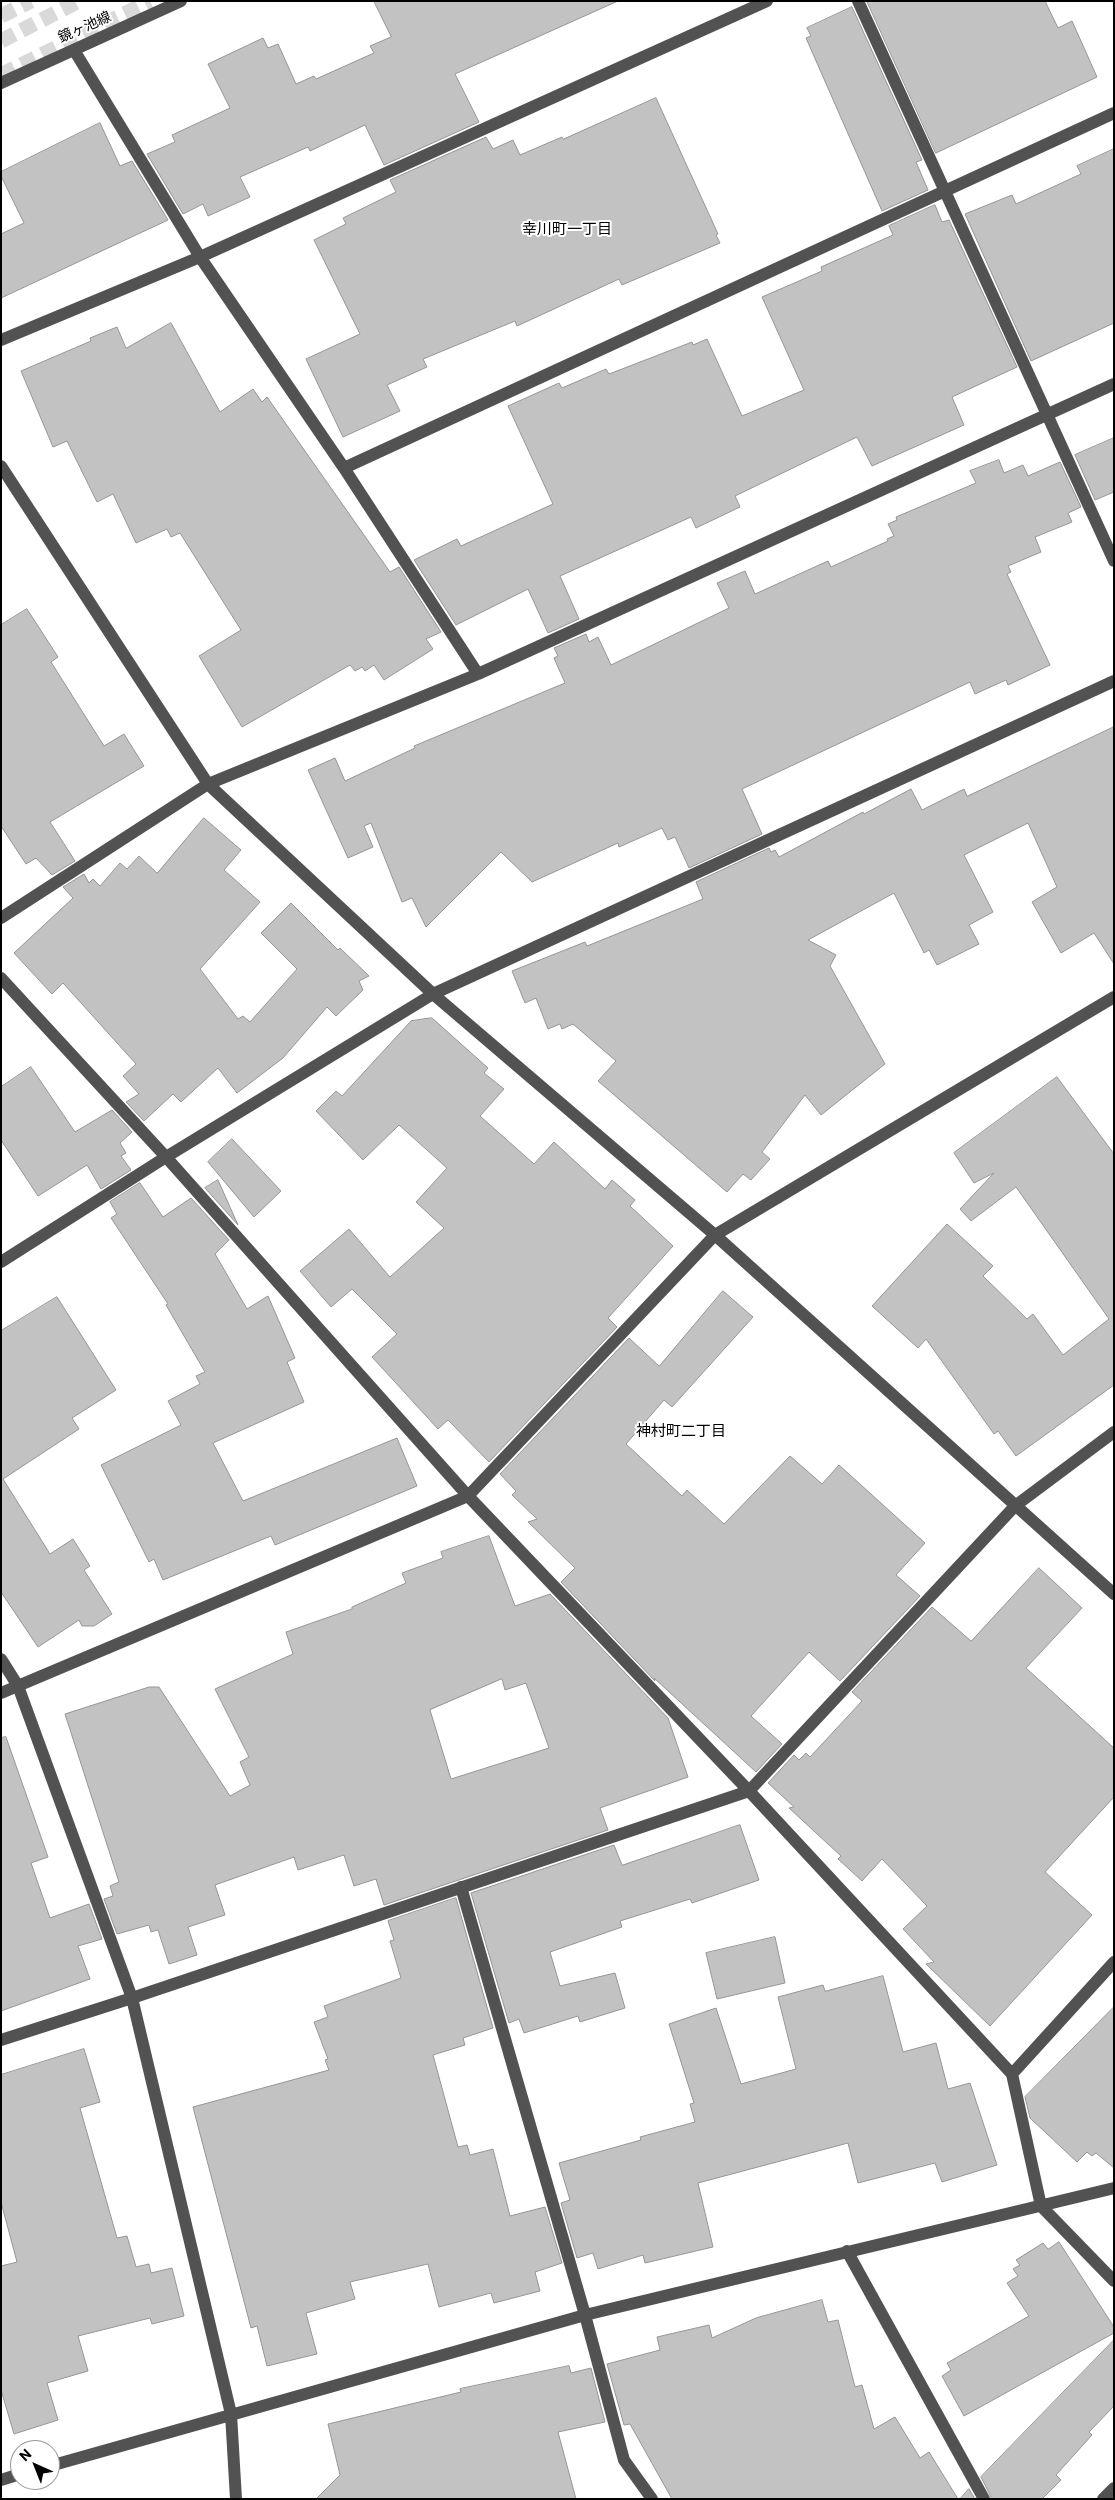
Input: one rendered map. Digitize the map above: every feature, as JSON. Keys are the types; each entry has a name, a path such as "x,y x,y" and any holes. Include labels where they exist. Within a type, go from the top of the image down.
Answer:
{"street":[{"name":"鏡ヶ池線","path":"1,83 181,1"},
{"path":"1,340 200,257 767,1"},
{"path":"858,1 946,189 1046,416 1114,562"},
{"path":"74,50 200,257 344,468 478,674"},
{"path":"344,468 946,189 1114,114"},
{"path":"1,918 208,784 478,674 1114,384"},
{"path":"1,466 208,784 433,994 715,1235 1114,1594"},
{"path":"1,1262 166,1157 433,994 1114,681"},
{"path":"1,978 166,1157 468,1496 748,1790 1012,2074 1041,2206 1114,2280"},
{"path":"1,1693 468,1496 715,1235 1114,997"},
{"path":"1,2040 132,1998 748,1790 1015,1506 1114,1432"},
{"path":"1,1658 18,1686 132,1998 231,2414 236,2499"},
{"path":"461,1887 585,2315 624,2460 652,2499"},
{"path":"1012,2074 1114,1962"},
{"path":"60,2463 585,2315 1114,2188"},
{"path":"847,2251 984,2499"},
{"path":"1103,2499 1114,2488"}],"building":[{"path":"374,1 618,1 455,74 479,122 384,165 365,125 310,151 308,147 240,177 250,197 208,216 203,204 183,214 147,154 175,142 172,135 230,108 208,64 263,38 268,48 278,44 296,84 314,76 316,79 374,53 370,46 391,37"},
{"path":"867,1 1045,1 1058,28 1072,21 1097,77 936,153"},
{"path":"852,7 922,160 916,162 928,190 882,211 806,38 811,36 807,28"},
{"path":"656,98 718,234 716,235 720,243 622,285 619,279 517,326 515,321 423,359 427,367 387,385 400,411 343,437 306,359 360,334 314,240 346,224 343,218 396,192 390,180 486,137 493,149 513,140 520,155 562,137 563,139"},
{"path":"100,123 120,166 132,161 168,220 1,298 1,234 24,223 1,176 1,172"},
{"path":"1114,149 1114,323 1031,361 965,214 1012,195 1016,204 1081,174 1077,166"},
{"path":"935,205 942,222 949,220 1017,367 952,397 964,425 872,466 857,437 735,496 740,507 696,528 691,517 560,576 579,619 548,633 528,589 456,625 414,560 457,539 461,546 553,504 508,406 559,383 562,388 606,369 609,374 692,342 693,345 707,339 742,416 804,390 762,297 822,271 821,267 893,235 889,226"},
{"path":"171,323 220,412 253,389 262,402 267,397 390,572 399,567 441,632 426,639 433,649 384,680 374,665 365,671 362,667 355,671 350,665 242,727 199,656 241,630 180,533 171,537 167,529 136,543 113,494 97,502 67,441 53,447 21,371 91,341 90,338 117,327 126,348"},
{"path":"1114,438 1114,492 1095,500 1075,455"},
{"path":"999,460 1004,473 1023,465 1028,476 1060,462 1081,507 1068,513 1072,522 1035,537 1041,552 1008,566 1011,572 1007,574 1050,665 1008,685 1006,680 975,694 970,682 742,789 762,834 689,868 675,837 668,840 662,828 619,847 618,843 532,882 501,852 426,927 412,898 402,902 371,823 364,826 373,847 348,858 308,770 335,758 345,781 415,748 414,746 565,683 554,658 558,656 554,648 586,634 589,642 598,637 611,665 729,608 717,583 745,571 755,594 828,561 831,567 888,541 887,539 894,536 888,524 897,520 896,517 976,483 970,471"},
{"path":"27,609 58,657 51,662 104,746 124,734 144,766 50,822 75,861 52,875 36,858 26,864 1,826 1,625"},
{"path":"1114,727 1114,964 1094,933 1061,953 1032,902 1057,887 1028,823 964,855 993,912 969,925 979,944 937,965 929,950 924,953 894,893 808,940 836,955 830,966 885,1064 821,1115 805,1095 762,1152 770,1159 751,1180 743,1174 727,1192 598,1081 616,1061 573,1024 562,1029 560,1024 548,1029 536,998 525,1003 512,971 585,942 587,946 703,899 696,882 769,848 771,852 775,850 779,857 863,812 864,814 911,789 922,810 964,789 967,796"},
{"path":"204,818 241,850 224,870 260,902 200,969 238,1019 243,1016 250,1022 297,969 261,933 291,903 338,950 340,948 369,976 359,981 363,990 336,1016 327,1007 283,1058 237,1093 218,1068 181,1102 173,1094 144,1121 126,1102 139,1094 123,1076 136,1064 63,983 52,994 14,953 73,898 63,887 84,874 89,883 93,879 100,886 120,863 127,869 139,856 157,873"},
{"path":"432,1018 488,1068 484,1073 504,1089 480,1116 534,1164 554,1142 605,1189 612,1180 635,1200 630,1206 673,1246 608,1318 617,1327 489,1462 448,1420 438,1429 372,1357 397,1334 352,1289 331,1307 300,1271 349,1229 390,1277 444,1228 416,1202 447,1168 399,1125 363,1160 316,1111 336,1091 342,1096 411,1021"},
{"path":"31,1067 75,1132 112,1110 132,1132 120,1143 126,1153 121,1156 131,1170 101,1189 87,1165 38,1196 1,1140 1,1087"},
{"path":"1057,1077 1114,1154 1114,1385 1016,1456 998,1431 994,1434 926,1339 918,1348 872,1306 947,1224 993,1266 983,1276 1027,1319 1033,1314 1063,1355 1109,1319 1016,1187 971,1221 960,1209 994,1173 974,1183 954,1153"},
{"path":"232,1139 281,1191 254,1217 208,1162"},
{"path":"218,1180 238,1225 205,1188"},
{"path":"140,1183 163,1217 191,1198 229,1240 215,1254 247,1309 268,1296 295,1358 287,1362 304,1402 213,1443 243,1501 397,1438 417,1486 275,1545 271,1536 163,1580 154,1559 149,1562 101,1465 181,1425 168,1401 200,1384 196,1376 205,1372 166,1305 168,1304 111,1218 117,1214 110,1202"},
{"path":"723,1291 753,1317 672,1407 664,1400 626,1444 682,1496 687,1490 724,1524 790,1456 822,1484 839,1465 925,1543 896,1575 920,1596 840,1681 809,1652 751,1716 782,1744 756,1772 654,1678 655,1681 561,1582 575,1568 528,1522 537,1519 512,1495 516,1491 500,1474 629,1338 659,1366"},
{"path":"57,1297 116,1390 72,1418 79,1429 3,1479 50,1554 73,1539 90,1566 84,1570 112,1614 94,1626 82,1626 79,1620 38,1647 1,1592 1,1331"},
{"path":"489,1536 515,1606 550,1594 668,1718 688,1777 600,1808 608,1830 384,1905 376,1879 354,1886 344,1855 298,1870 294,1857 215,1885 225,1915 188,1927 197,1955 169,1964 158,1930 151,1932 149,1925 117,1934 104,1899 113,1896 110,1886 119,1882 65,1714 149,1687 159,1687 230,1796 250,1785 240,1762 249,1757 215,1689 293,1654 286,1632 352,1609 352,1607 406,1583 402,1573 443,1558 441,1552","holes":["502,1679 505,1690 526,1683 549,1748 451,1779 430,1710"]},
{"path":"1039,1568 1082,1608 1026,1668 1114,1748 1114,1797 1045,1872 1092,1915 990,2026 926,1964 934,1962 903,1929 927,1906 882,1859 862,1881 838,1859 841,1856 789,1808 794,1807 768,1783 794,1755 799,1760 806,1753 810,1757 862,1701 852,1692 932,1607 971,1641"},
{"path":"6,1737 48,1857 31,1863 50,1918 89,1904 102,1939 78,1946 90,1979 1,2011 1,1738"},
{"path":"740,1825 759,1880 692,1903 690,1899 620,1921 622,1927 550,1952 560,1986 615,1973 625,2008 580,2022 578,2016 524,2033 519,2019 509,2023 471,1893 614,1845 622,1865"},
{"path":"456,1898 493,2028 463,2038 465,2045 433,2055 458,2147 467,2145 470,2155 493,2149 510,2216 545,2207 562,2263 535,2272 540,2291 494,2303 491,2293 439,2307 428,2264 350,2282 355,2299 306,2313 317,2354 267,2366 257,2326 251,2328 193,2107 329,2070 325,2060 328,2059 314,2022 328,2017 324,2006 401,1978 390,1941 394,1940 388,1921"},
{"path":"775,1937 785,1983 717,1999 706,1953"},
{"path":"883,1976 903,2052 936,2043 948,2089 970,2083 997,2165 942,2182 935,2163 858,2183 848,2143 698,2183 713,2247 645,2263 643,2255 598,2269 593,2253 577,2258 561,2203 570,2200 559,2163 641,2140 640,2137 695,2122 690,2104 694,2103 669,2024 716,2008 741,2084 796,2069 778,1997 823,1985 825,1991"},
{"path":"1114,2007 1114,2168 1096,2153 1092,2156 1087,2152 1077,2162 1030,2118 1025,2097"},
{"path":"84,2049 100,2102 80,2108 117,2238 127,2236 136,2267 149,2264 151,2273 172,2268 184,2316 152,2324 150,2318 78,2336 88,2371 47,2383 58,2420 14,2434 1,2390 1,2266 17,2262 1,2202 1,2075"},
{"path":"1059,2242 1114,2327 1114,2333 964,2416 942,2376 951,2370 947,2363 1029,2316 1007,2283 1018,2276 1013,2269 1020,2265 1016,2260 1043,2243 1048,2249"},
{"path":"822,2300 828,2322 838,2320 855,2387 862,2385 874,2429 895,2417 920,2458 929,2452 958,2499 672,2499 630,2424 624,2425 607,2364 660,2350 657,2337 709,2325 712,2338 756,2318"},
{"path":"1114,2340 1114,2406 1089,2432 1092,2435 1056,2475 1061,2480 1042,2499 992,2499 981,2477"},
{"path":"569,2366 571,2373 591,2368 605,2422 558,2432 576,2499 316,2499 340,2475 328,2424 461,2392 460,2389"},
{"path":"969,2489 975,2499 960,2499"}],"tunnel":[{"path":"1,16 31,1"},
{"path":"1,41 79,1"},
{"path":"1,75 150,1"}],"district":[{"name":"幸川町一丁目","path":"567,230"},
{"name":"神村町二丁目","path":"681,1432"}]}
